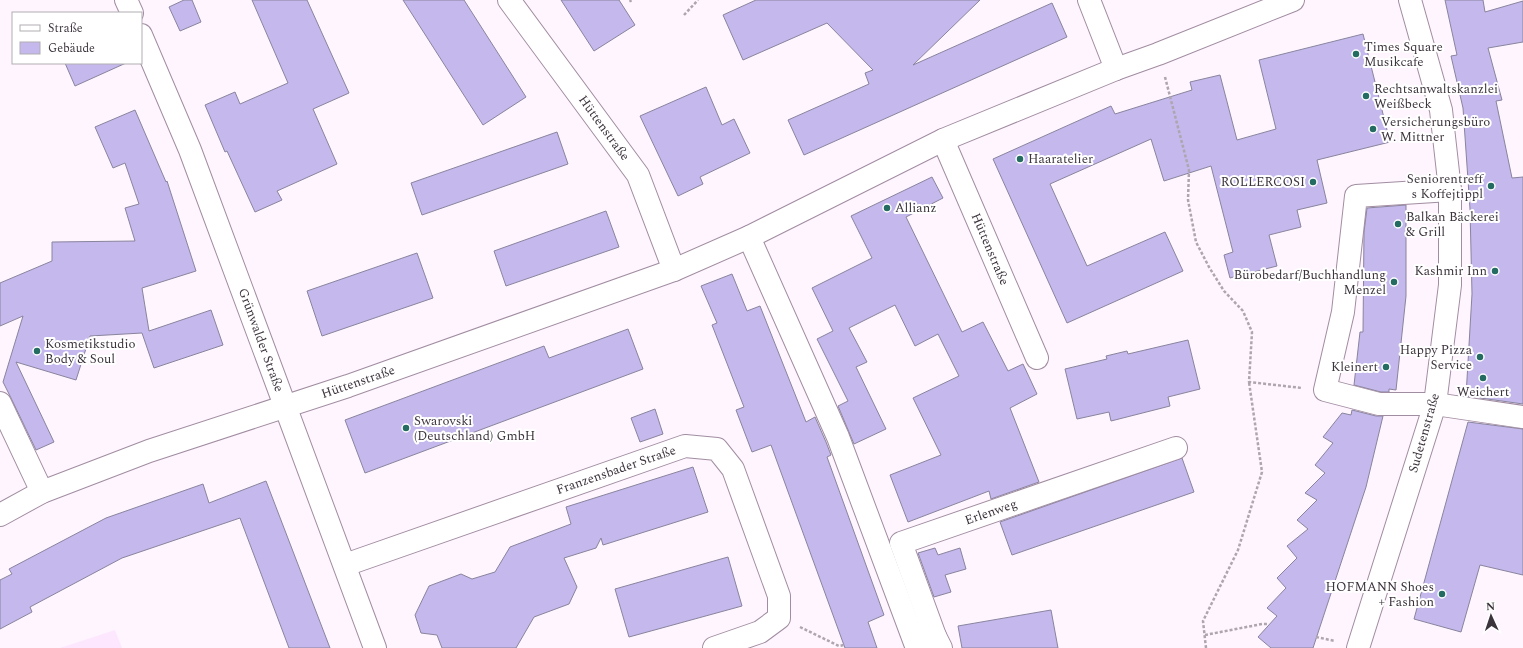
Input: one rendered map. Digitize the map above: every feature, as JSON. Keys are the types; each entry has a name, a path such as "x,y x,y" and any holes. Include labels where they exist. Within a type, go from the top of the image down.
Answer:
{"street":[{"path":"126,0 132,12"},
{"name":"Hüttenstraße","path":"509,0 638,175 674,270"},
{"path":"1090,0 1116,69"},
{"name":"Hüttenstraße","path":"0,515 42,492 149,451 286,407 674,270 749,237 943,140 1116,69 1158,54 1293,0"},
{"name":"Sudetenstraße","path":"1360,648 1435,404 1450,285 1450,190 1441,110 1410,0"},
{"name":"Grünwalder Straße","path":"142,36 190,150 345,565 374,648"},
{"name":"Hüttenstraße","path":"943,140 1037,358"},
{"path":"1450,190 1356,196 1343,312 1324,390 1379,404 1435,404 1523,417"},
{"name":"Erlenweg","path":"749,237 839,440 915,643 938,642 901,543 1176,448"},
{"path":"0,403 42,492"},
{"name":"Franzensbader Straße","path":"345,565 685,446 717,449 733,469 779,596 779,618"},
{"path":"714,648 760,632 779,618"}],"path":[{"path":"684,15 698,0"},
{"path":"1158,54 1189,170 1188,200 1196,242 1224,291 1243,311 1252,332 1249,382 1262,472 1238,550 1203,621 1206,648"},
{"path":"1249,382 1324,390"},
{"path":"779,618 839,646 844,645"},
{"path":"1205,636 1262,624 1269,624"}],"shaded area":[{"path":"115,630 122,648 60,648"}],"building":[{"path":"184,0 192,0 201,22 180,31 169,7"},
{"path":"252,0 307,0 349,93 313,109 337,164 277,191 282,200 255,212 227,151 225,152 205,105 235,92 240,104 288,83"},
{"path":"403,0 464,0 526,97 483,125"},
{"path":"561,0 619,0 635,25 594,51"},
{"path":"756,0 980,0 913,65 1052,3 1067,37 804,155 788,120 869,84 865,73 873,70 827,23 743,60 723,15"},
{"path":"1445,0 1483,0 1485,12 1523,1 1523,42 1488,48 1502,100 1496,101 1512,178 1523,177 1523,404 1466,396 1472,294 1470,209 1463,108 1451,56 1457,55"},
{"path":"1363,34 1390,142 1317,160 1327,203 1297,210 1301,227 1269,235 1277,266 1230,278 1224,255 1233,252 1211,166 1164,181 1151,139 1050,184 1087,266 1165,232 1183,271 1067,323 993,159 1111,106 1115,114 1192,90 1190,82 1220,75 1237,140 1276,129 1259,60"},
{"path":"65,64 124,64 75,86"},
{"path":"706,87 722,125 734,119 750,153 700,177 703,184 678,196 640,116"},
{"path":"135,110 166,182 167,181 196,271 142,288 149,331 211,310 223,345 154,368 142,333 90,336 76,380 16,362 54,442 36,450 3,382 23,316 0,326 0,283 52,261 52,242 135,241 125,208 139,204 125,163 113,168 95,127"},
{"path":"557,132 568,164 422,215 411,183"},
{"path":"932,177 943,198 906,217 962,332 983,322 1008,371 1023,364 1037,394 1010,408 1039,482 991,499 989,491 908,522 890,475 941,455 913,398 959,376 938,334 915,346 895,305 849,328 867,362 856,367 886,429 854,444 838,406 848,401 817,339 833,331 812,288 872,258 851,216"},
{"path":"1406,205 1406,296 1396,390 1389,389 1389,392 1381,392 1354,385 1360,332 1363,332 1364,232 1367,208"},
{"path":"606,211 619,247 506,286 494,251"},
{"path":"417,253 433,298 322,336 307,291"},
{"path":"732,274 747,311 760,306 806,422 815,417 826,442 831,455 827,457 884,615 868,622 877,648 845,648 771,445 752,452 736,410 744,407 712,325 717,323 701,286"},
{"path":"628,329 643,369 365,473 345,420 544,346 549,358"},
{"path":"1188,340 1200,389 1168,397 1170,406 1111,421 1109,412 1077,419 1065,369 1107,359 1106,356 1127,351 1128,354"},
{"path":"655,409 663,434 640,442 631,418"},
{"path":"1352,410 1376,416 1383,416 1366,487 1313,648 1271,648 1258,637 1277,616 1267,608 1286,588 1277,578 1297,558 1287,546 1308,529 1297,520 1317,500 1305,493 1325,473 1315,465 1333,443 1323,437 1342,413 1351,415"},
{"path":"1468,422 1523,429 1523,575 1480,565 1461,632 1414,619"},
{"path":"1182,458 1194,492 1012,555 1000,522"},
{"path":"693,467 708,512 603,545 601,538 596,548 564,558 577,587 569,604 534,617 516,648 442,648 437,635 421,633 415,615 429,586 461,574 472,579 495,572 510,547 571,524 566,507"},
{"path":"266,481 330,648 289,648 240,518 122,558 30,607 32,612 0,629 0,580 12,574 9,569 106,518 203,484 209,503"},
{"path":"935,548 938,555 960,548 966,569 945,575 951,592 934,597 918,553"},
{"path":"728,557 742,606 629,637 615,589"},
{"path":"1051,610 1058,648 962,648 958,626"}],"place":[{"name":"Times Square Musikcafe","path":"1356,54"},
{"name":"Rechtsanwaltskanzlei Weißbeck","path":"1366,96"},
{"name":"Versicherungsbüro W. Mittner","path":"1373,129"},
{"name":"Haaratelier","path":"1020,159"},
{"name":"ROLLERCOSI","path":"1313,182"},
{"name":"Seniorentreff s Koffejtippl","path":"1491,186"},
{"name":"Allianz","path":"887,208"},
{"name":"Balkan Bäckerei & Grill","path":"1398,224"},
{"name":"Kashmir Inn","path":"1495,271"},
{"name":"Bürobedarf/Buchhandlung Menzel","path":"1394,282"},
{"name":"Kosmetikstudio Body & Soul","path":"37,351"},
{"name":"Happy Pizza Service","path":"1480,357"},
{"name":"Kleinert","path":"1386,367"},
{"name":"Weichert","path":"1483,378"},
{"name":"Swarovski (Deutschland) GmbH","path":"406,428"},
{"name":"HOFMANN Shoes + Fashion","path":"1442,594"}]}
